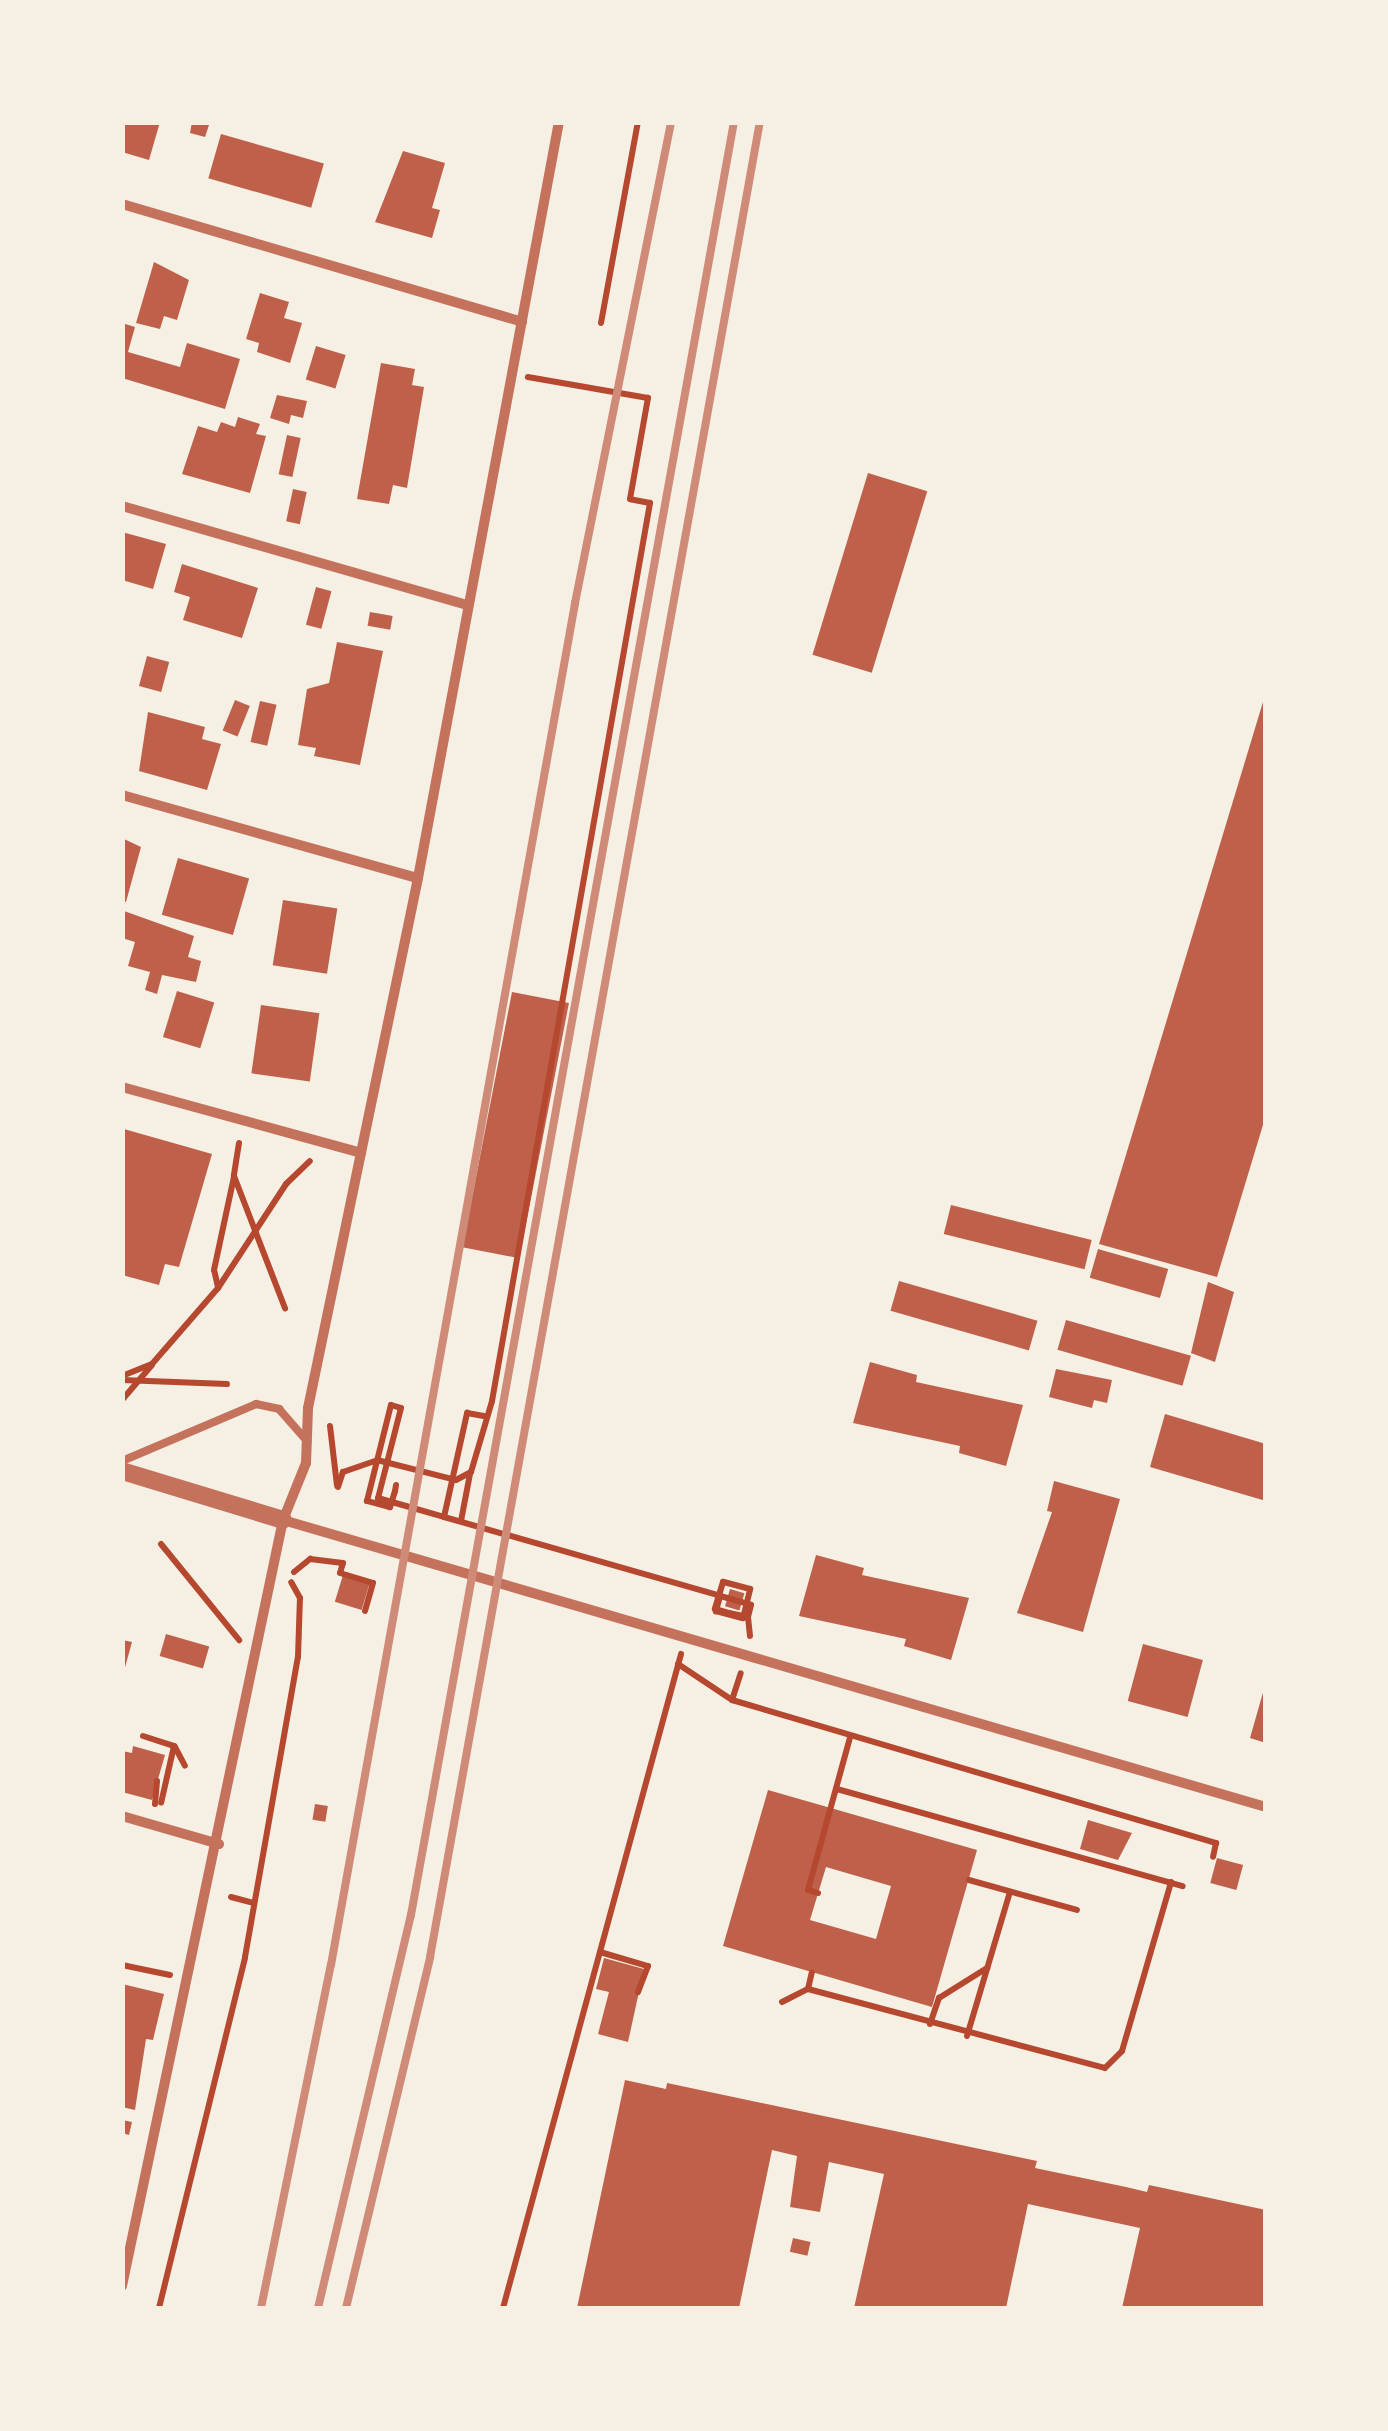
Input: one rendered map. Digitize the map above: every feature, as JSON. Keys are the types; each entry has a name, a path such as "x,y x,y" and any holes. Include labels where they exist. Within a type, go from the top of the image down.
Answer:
{"street":[{"path":"122,2286 128,2238 218,1844 283,1520 310,1445 308,1408 418,878 559,122"},
{"path":"122,204 522,322"},
{"path":"122,506 468,605"},
{"path":"122,795 418,878"},
{"path":"122,1086 361,1153"},
{"path":"122,1471 1266,1807"},
{"path":"122,1816 218,1844"}],"lane":[{"path":"122,1462 256,1404 279,1408 310,1445"}],"path":[{"path":"601,323 638,122"},
{"path":"461,1521 484,1416 650,503 630,499 648,398 512,374"},
{"path":"218,1288 214,1270 239,1142"},
{"path":"122,1400 218,1288 255,1231 310,1160"},
{"path":"234,1176 284,1308"},
{"path":"122,1378 152,1364"},
{"path":"122,1378 227,1384"},
{"path":"392,1502 396,1485 390,1507 367,1501 391,1405 401,1408 378,1498 392,1502 444,1517 461,1521 734,1600 751,1604 750,1637"},
{"path":"444,1517 467,1412 484,1416"},
{"path":"329,1420 331,1478 338,1487 343,1472 378,1460 456,1480 470,1472"},
{"path":"161,1544 241,1642"},
{"path":"158,2308 253,1903 298,1658 300,1598 289,1579 310,1559 343,1563 340,1573 373,1582 365,1610"},
{"path":"720,1596 716,1611 743,1618 750,1589 723,1582 715,1610 729,1613 748,1617"},
{"path":"503,2308 678,1664 732,1700 1216,1843 1212,1856"},
{"path":"732,1700 740,1673"},
{"path":"143,1736 174,1746 185,1766"},
{"path":"818,1894 808,1890 850,1737"},
{"path":"157,1782 158,1802 171,1769 174,1746"},
{"path":"837,1790 1183,1886"},
{"path":"969,1880 1077,1910"},
{"path":"782,2002 808,1989 1086,2068 1115,2061 1171,1882"},
{"path":"967,2036 1010,1892"},
{"path":"231,1896 253,1903"},
{"path":"600,1952 648,1966 638,1992"},
{"path":"122,1965 168,1974"},
{"path":"930,2024 939,1998 988,1968"},
{"path":"808,1989 812,1972"}],"building":[{"path":"122,122 160,122 149,160 122,152"},
{"path":"192,122 210,122 205,137 190,133"},
{"path":"221,134 324,163 311,208 208,178"},
{"path":"403,151 445,163 432,208 440,210 432,238 375,222"},
{"path":"154,262 189,280 177,320 164,316 160,329 136,323"},
{"path":"260,293 289,302 284,318 302,323 290,363 257,352 259,343 246,339"},
{"path":"122,323 135,327 128,352 180,367 187,343 240,359 225,409 122,378"},
{"path":"316,346 346,355 335,389 306,379"},
{"path":"381,363 415,369 412,385 424,387 407,488 393,485 389,504 357,499"},
{"path":"277,395 307,401 303,418 291,415 289,424 270,418"},
{"path":"238,417 260,424 256,434 266,436 250,493 182,474 198,426 217,432 221,422 235,427"},
{"path":"287,435 301,438 292,477 279,474"},
{"path":"868,473 927,491 872,673 812,655"},
{"path":"293,489 307,492 300,524 286,521"},
{"path":"122,532 166,544 153,589 122,580"},
{"path":"182,564 258,588 242,638 183,620 190,597 174,592"},
{"path":"316,587 331,591 321,629 306,625"},
{"path":"370,612 393,616 390,630 368,626"},
{"path":"337,642 383,651 360,765 314,756 316,748 298,745 307,689 329,683"},
{"path":"147,656 169,662 161,692 139,686"},
{"path":"1266,692 1266,1115 1217,1277 1099,1244"},
{"path":"235,700 250,706 237,737 223,731"},
{"path":"260,701 277,705 267,746 251,742"},
{"path":"148,712 205,727 202,739 221,744 207,790 139,771"},
{"path":"122,838 141,847 126,902 122,901"},
{"path":"178,858 249,878 233,935 162,915"},
{"path":"283,900 337,909 327,974 273,965"},
{"path":"124,911 194,936 188,957 201,961 196,982 162,975 157,994 145,990 150,972 128,966 135,942 122,938"},
{"path":"177,991 214,1002 200,1048 163,1037"},
{"path":"512,992 569,1003 519,1258 462,1247"},
{"path":"261,1005 319,1013 310,1082 251,1073"},
{"path":"124,1129 212,1154 179,1267 165,1264 159,1285 122,1275"},
{"path":"951,1205 1092,1240 1084,1269 944,1234"},
{"path":"1098,1249 1168,1269 1160,1298 1090,1278"},
{"path":"899,1281 1037,1321 1029,1350 890,1311"},
{"path":"1208,1282 1234,1292 1215,1362 1191,1353"},
{"path":"1066,1320 1191,1356 1182,1386 1057,1350"},
{"path":"870,1362 917,1375 916,1382 1023,1405 1006,1466 959,1453 960,1446 853,1423"},
{"path":"1056,1369 1112,1380 1107,1403 1094,1400 1092,1408 1049,1397"},
{"path":"1165,1414 1266,1444 1266,1501 1150,1467"},
{"path":"1054,1481 1120,1499 1083,1632 1017,1613 1052,1512 1047,1511"},
{"path":"816,1555 864,1568 862,1575 969,1598 951,1660 904,1646 906,1639 799,1616"},
{"path":"343,1575 370,1583 362,1610 335,1602"},
{"path":"730,1589 744,1593 739,1610 725,1606"},
{"path":"166,1634 209,1646 203,1669 160,1656"},
{"path":"122,1640 132,1642 124,1671 122,1671"},
{"path":"1143,1644 1203,1660 1188,1717 1128,1701"},
{"path":"1266,1689 1266,1743 1250,1738"},
{"path":"133,1746 165,1755 152,1800 122,1792 122,1751 132,1753"},
{"path":"768,1790 977,1850 932,2007 723,1946","holes":["826,1867 891,1886 876,1939 810,1920"]},
{"path":"315,1804 328,1806 325,1822 312,1820"},
{"path":"1088,1820 1132,1833 1118,1860 1080,1849"},
{"path":"1217,1858 1243,1865 1236,1890 1210,1883"},
{"path":"604,1958 644,1969 628,2042 598,2034 609,1992 596,1989"},
{"path":"122,1984 164,1994 153,2040 146,2039 135,2110 122,2107"},
{"path":"625,2080 666,2089 667,2083 1037,2161 1035,2168 1147,2192 1149,2185 1266,2210 1266,2308 1122,2308 1140,2228 1028,2204 1006,2308 854,2308 884,2174 829,2162 820,2212 790,2207 797,2156 772,2150 739,2308 577,2308"},
{"path":"122,2120 132,2122 129,2135 122,2133"},
{"path":"793,2238 811,2242 807,2256 790,2252"}],"railway":[{"path":"261,2308 331,1965 575,603 671,122"},
{"path":"318,2308 411,1915 734,122"},
{"path":"346,2308 430,1957 760,122"}]}
